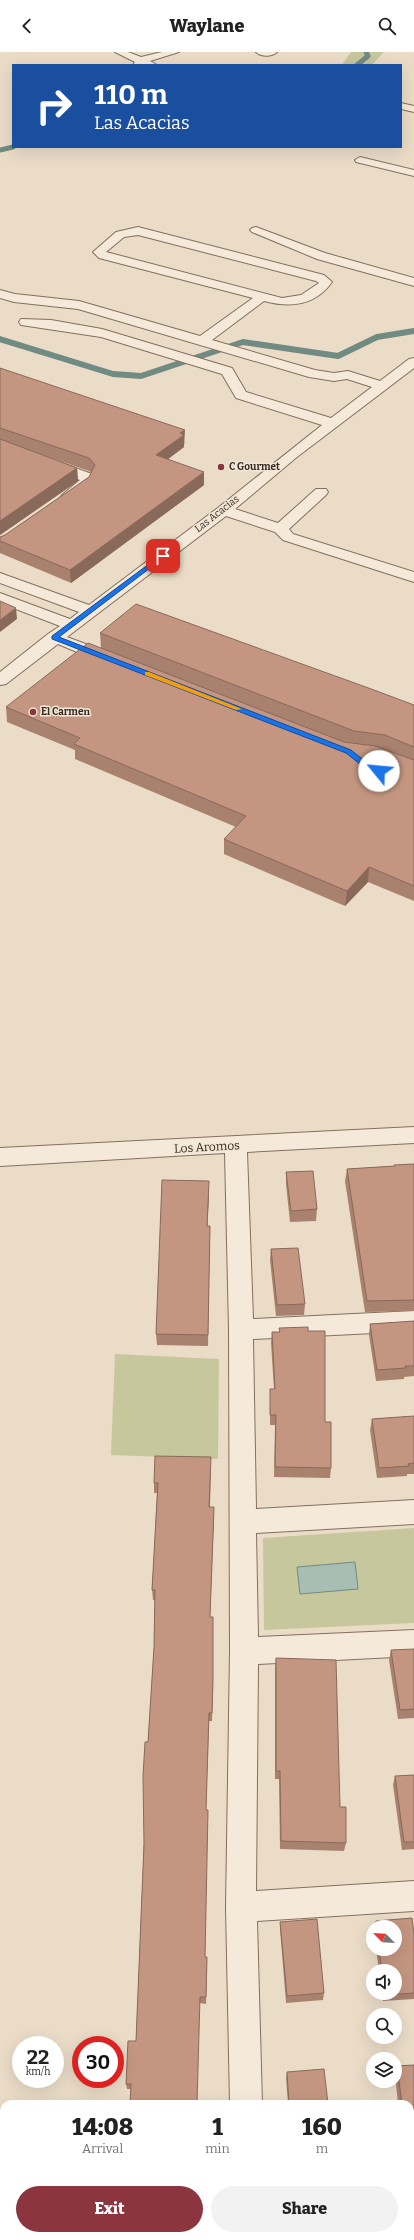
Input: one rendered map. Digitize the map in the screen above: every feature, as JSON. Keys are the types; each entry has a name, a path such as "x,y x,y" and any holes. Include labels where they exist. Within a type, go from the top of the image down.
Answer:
{"street":[{"path":"120,52 140,62 174,52"},
{"path":"261,52 272,52"},
{"path":"402,106 414,109"},
{"path":"360,160 414,173"},
{"path":"256,230 321,256 414,282"},
{"path":"138,231 320,278 326,282 303,301 292,303 262,297 103,255 99,252 120,234 138,231"},
{"path":"321,256 353,259 414,271"},
{"path":"0,294 14,298 79,305 314,374 334,377 348,375 381,386"},
{"path":"202,341 262,297"},
{"path":"25,322 56,323 87,328 227,371 241,394 249,399 332,423"},
{"name":"Las Acacias","path":"0,680 54,637 224,510 332,423 381,386 411,367"},
{"path":"0,446 87,477 87,482 84,486 58,504"},
{"path":"280,529 321,492"},
{"path":"224,510 280,529 288,537 414,577"},
{"path":"0,578 90,611"},
{"path":"0,598 71,625"},
{"path":"54,637 123,665"},
{"name":"Los Aromos","path":"0,1157 414,1135"},
{"path":"236,1145 241,1330 244,1651 241,1907 246,2100"},
{"path":"241,1330 414,1322"},
{"path":"242,1522 414,1512"},
{"path":"244,1651 414,1643"},
{"path":"241,1907 414,1896"}],"green space":[{"path":"351,52 384,52 373,64 343,64"},
{"path":"115,1354 219,1359 218,1459 111,1455"},
{"path":"414,1528 414,1623 264,1630 263,1538"}],"shaded area":[{"path":"355,1562 358,1589 300,1594 297,1567"}],"building":[{"path":"0,368 185,430 180,433 184,435 156,455 204,472 70,570 0,541 0,537 89,477 95,465 89,458 0,428"},
{"path":"0,439 77,468 0,521"},
{"path":"0,601 16,608 0,620"},
{"path":"136,604 414,705 414,747 385,735 354,731 100,633"},
{"path":"88,643 344,742 375,746 414,760 414,886 369,867 347,891 233,843 224,839 246,816 74,744 80,738 6,707"},
{"path":"414,1164 414,1300 367,1301 347,1169"},
{"path":"313,1171 317,1209 291,1211 286,1172"},
{"path":"162,1180 209,1181 207,1226 210,1226 208,1335 156,1334"},
{"path":"298,1248 305,1304 277,1305 271,1249"},
{"path":"414,1321 414,1366 377,1370 370,1324"},
{"path":"308,1327 308,1331 325,1331 325,1422 331,1422 331,1468 275,1467 276,1415 270,1415 270,1389 275,1389 272,1332 280,1332 279,1328"},
{"path":"414,1416 414,1463 408,1464 409,1466 379,1468 372,1419"},
{"path":"155,1456 211,1457 209,1507 214,1507 210,1617 213,1617 213,1680 212,1713 209,1713 206,1810 208,1810 205,1957 207,1957 206,1997 200,1997 197,2100 130,2100 131,2084 126,2084 128,2041 136,2041 144,1844 143,1776 145,1742 148,1742 154,1647 155,1590 152,1590 158,1483 154,1483"},
{"path":"414,1649 414,1709 400,1710 391,1650"},
{"path":"276,1658 336,1660 340,1807 346,1807 346,1843 281,1841 280,1771 276,1771"},
{"path":"414,1775 414,1842 404,1842 395,1776"},
{"path":"412,1918 414,1934 414,1993 402,1994 402,1964 381,1964 380,1956 402,1956 402,1920 388,1920"},
{"path":"317,1919 324,1993 287,1996 280,1922"},
{"path":"414,2065 414,2100 401,2100 400,2088 402,2088 402,2066"},
{"path":"324,2069 328,2100 289,2100 287,2072"}],"waterway":[{"path":"358,64 368,56 366,52"},
{"path":"0,150 12,147"},
{"path":"0,339 113,374 141,376 243,342 338,356 377,337 414,331"}],"slow traffic":[{"path":"147,674 238,709"}],"place":[{"name":"C Gourmet","path":"221,467"},
{"name":"El Carmen","path":"33,712"}],"route":[{"path":"163,556 54,637 349,752 367,767 379,771"}]}
